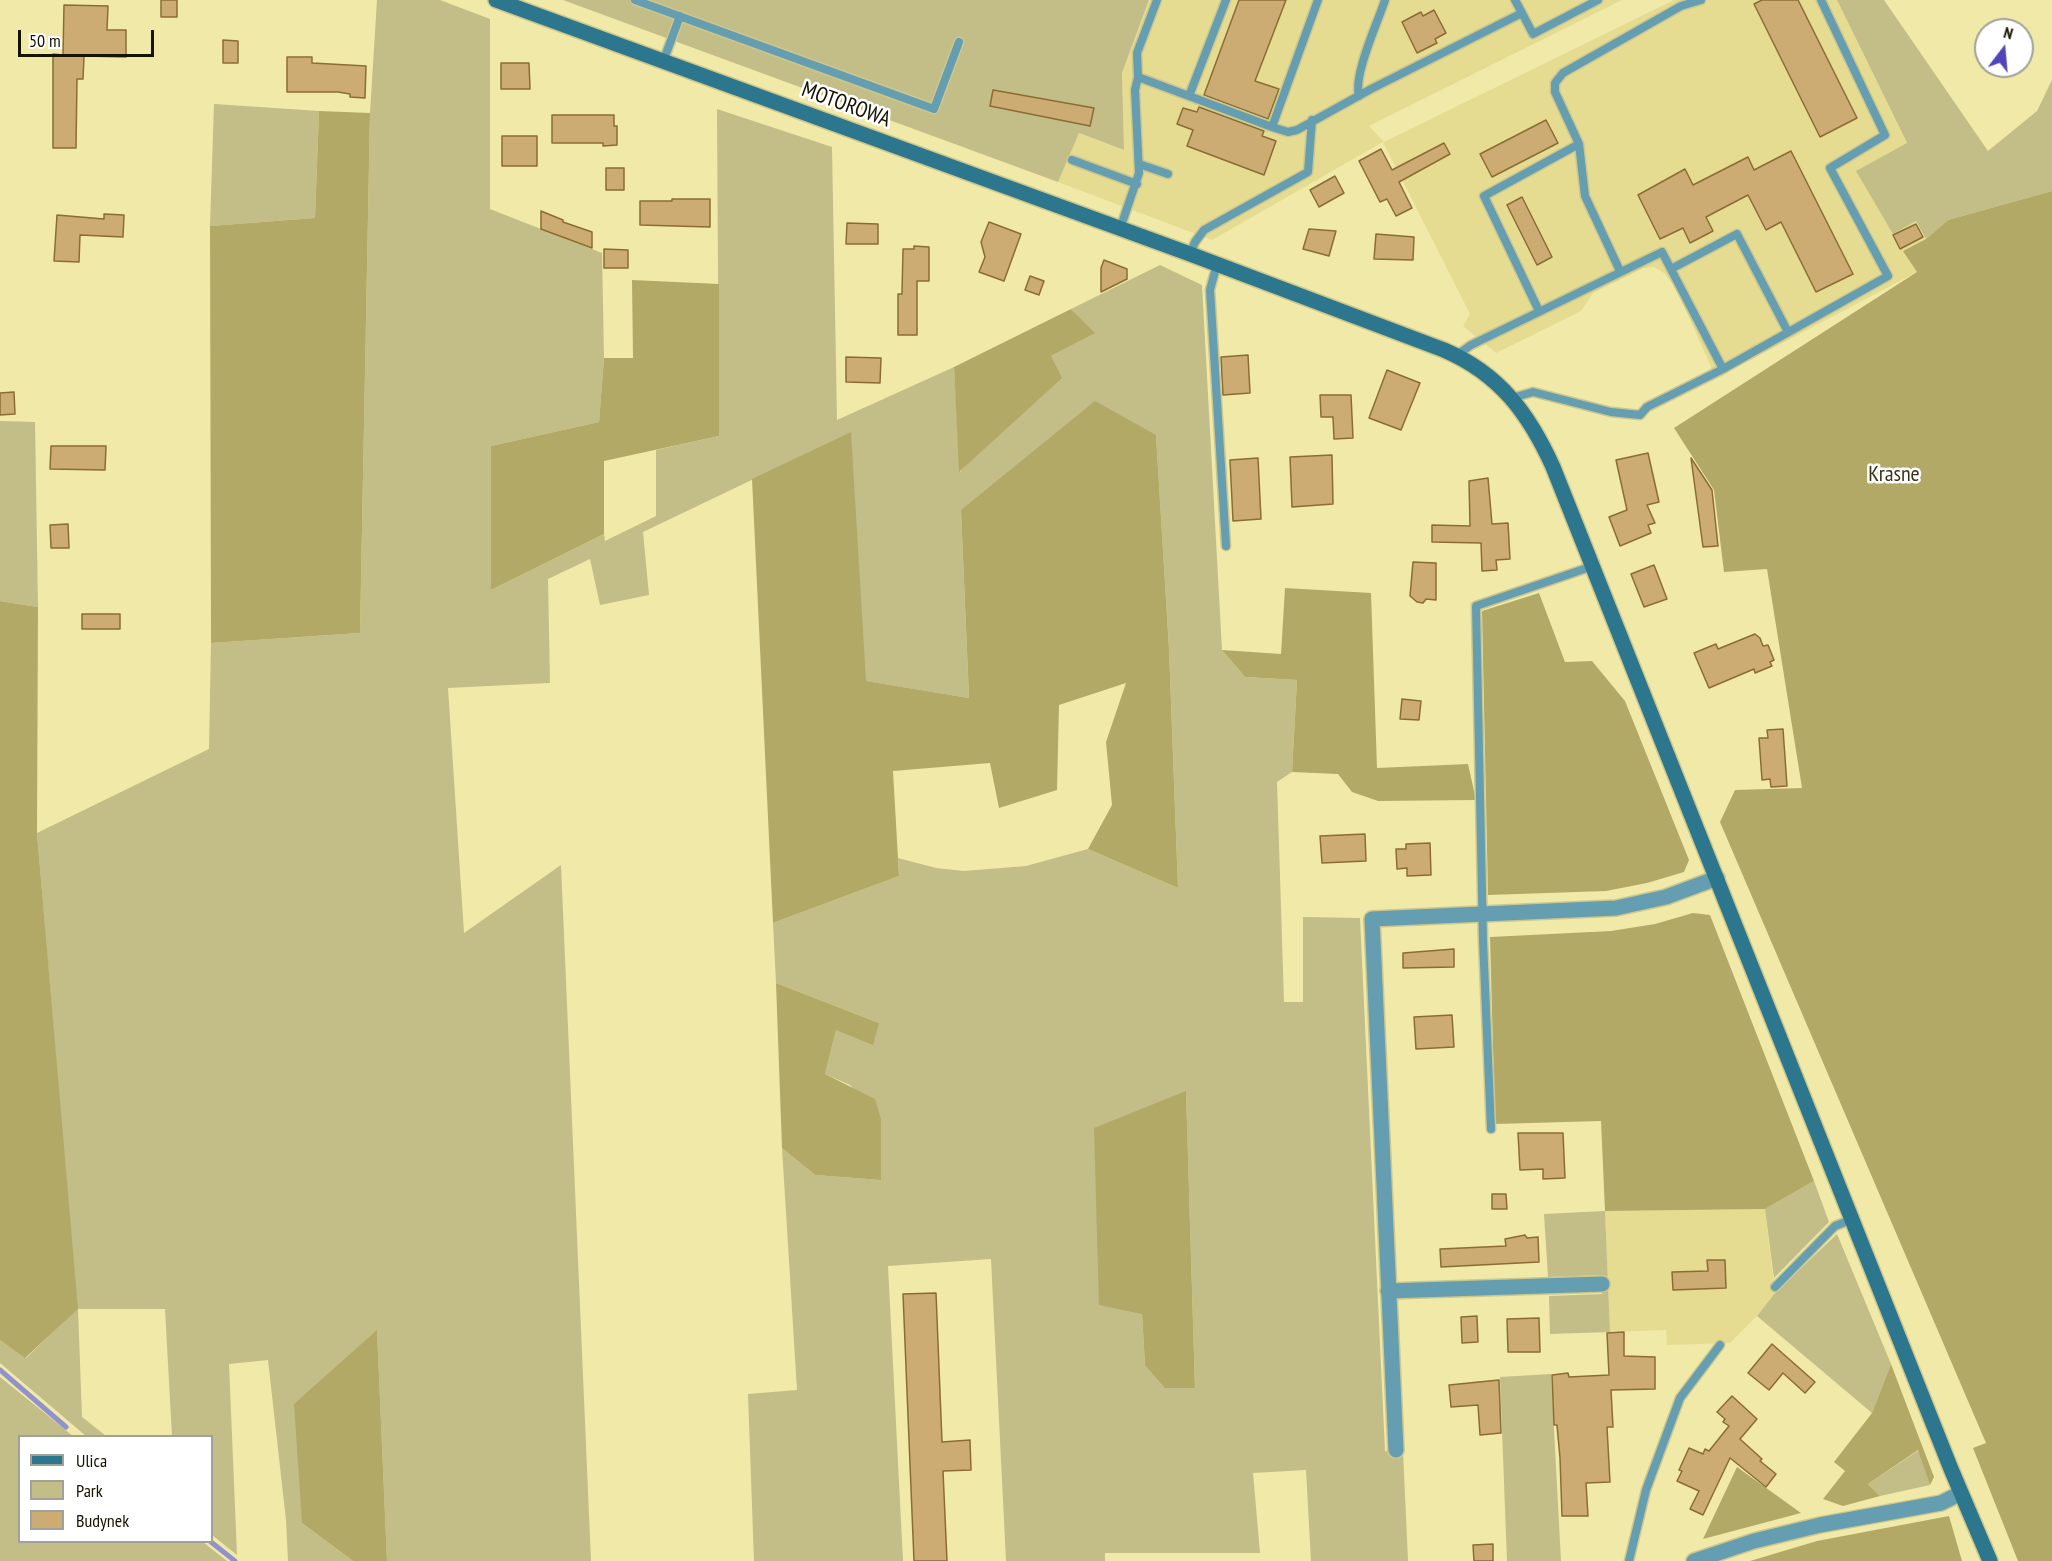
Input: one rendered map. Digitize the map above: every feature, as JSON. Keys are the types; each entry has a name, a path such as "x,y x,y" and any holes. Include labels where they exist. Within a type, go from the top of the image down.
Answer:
{"street":[{"name":"MOTOROWA","path":"496,0 1217,264 1457,356 1490,376 1512,398 1542,443 1593,566 1990,1561"},
{"path":"1396,1450 1372,919 1600,909 1666,897 1718,878"},
{"path":"1388,1291 1602,1284"},
{"path":"1694,1561 1754,1541 1820,1525 1941,1503 1961,1493"}],"lane":[{"path":"636,0 934,109 959,42"},
{"path":"1120,229 1137,183 1139,164 1135,90 1138,77 1137,53 1158,0"},
{"path":"1189,96 1226,0"},
{"path":"1272,127 1318,0"},
{"path":"1359,96 1357,89 1360,71 1385,0"},
{"path":"1515,0 1533,34 1598,0"},
{"path":"1620,271 1585,196 1579,144 1555,92 1555,83 1563,73 1681,6 1701,0"},
{"path":"1512,398 1533,393 1611,412 1640,415 1647,407 1723,369 1888,276 1830,168 1885,135 1821,0"},
{"path":"1138,77 1288,132 1297,130 1312,120 1522,13"},
{"path":"663,62 680,16"},
{"path":"1185,253 1204,230 1308,172 1312,120"},
{"path":"1539,311 1484,196 1579,144"},
{"path":"1072,160 1137,183"},
{"path":"1139,164 1168,174"},
{"path":"1671,269 1737,234 1788,332"},
{"path":"1457,356 1471,345 1662,252 1723,369"},
{"path":"1217,264 1210,290 1226,546"},
{"path":"1491,1129 1482,914 1476,606 1593,566"},
{"path":"1775,1287 1835,1226 1852,1219"},
{"path":"1629,1561 1646,1490 1680,1398 1720,1345"}],"shaded area":[{"path":"1149,0 1622,0 1369,126 1384,142 1674,0 1837,0 1907,144 1857,171 1893,233 1916,221 1926,239 1904,251 1917,272 1716,378 1676,288 1664,273 1654,267 1644,268 1593,293 1581,311 1496,353 1463,326 1470,314 1383,142 1212,240 1058,182 1078,133 1124,150 1122,73"},
{"path":"1765,1209 1775,1293 1757,1316 1730,1343 1667,1345 1666,1330 1610,1332 1605,1211"}],"green space":[{"path":"377,0 440,0 490,19 490,209 602,253 604,358 599,422 491,446 491,590 604,534 605,541 656,516 656,450 719,436 717,109 832,147 837,420 954,367 960,472 1051,356 1094,333 1071,309 1160,265 1202,285 1222,650 1245,677 1297,680 1292,772 1277,782 1284,1002 1303,1002 1303,917 1360,918 1385,1451 1403,1451 1408,1561 1311,1561 1306,1470 1253,1473 1260,1553 1105,1553 1105,1561 1006,1561 991,1259 888,1266 903,1561 754,1561 748,1394 797,1390 782,1148 815,1175 881,1180 881,1119 850,1085 825,1074 836,1030 879,1023 776,983 773,923 899,876 898,858 936,868 964,871 1026,866 1088,849 1178,888 1169,649 1156,435 961,510 969,698 865,681 850,433 643,532 649,595 600,605 590,559 548,579 550,683 448,688 464,933 561,865 591,1561 387,1561 377,1331 302,1523 353,1561 288,1561 286,1520 268,1360 229,1364 237,1555 213,1536 213,1435 172,1435 165,1309 78,1309 82,1417 105,1435 85,1435 0,1363 0,1340 26,1358 77,1309 37,833 209,749 211,643 360,633 370,113","holes":["1186,1092 1195,1388 1145,1365 1142,1314"]},
{"path":"563,0 1149,0 1122,73 1124,150 1079,133 1058,182"},
{"path":"1837,0 1884,0 1988,151 2037,111 2052,80 2052,191 1948,220 1926,239 1916,221 1893,234 1856,171 1907,143"},
{"path":"214,104 319,111 315,218 210,226"},
{"path":"319,111 370,113 360,633 211,643 210,226 315,218"},
{"name":"Krasne","path":"2052,191 2052,1561 2018,1561 1973,1448 1986,1443 1720,822 1735,790 1802,788 1767,569 1724,572 1714,490 1674,428 1917,272 1903,251 1926,239 1948,220"},
{"path":"632,280 719,284 719,436 604,461 604,534 491,590 491,446 599,422 604,358 633,358"},
{"path":"1071,309 1095,333 1051,356 1062,378 959,472 954,367"},
{"path":"1095,401 1156,435 1169,649 1178,888 1088,849 1112,805 1106,742 1126,683 1059,705 1057,790 999,808 990,763 893,771 899,876 773,923 752,479 851,432 866,681 969,698 961,510"},
{"path":"0,421 35,422 38,607 0,601"},
{"path":"1285,588 1371,593 1377,768 1468,764 1476,800 1378,801 1352,792 1338,774 1292,772 1297,680 1245,677 1222,650 1281,654"},
{"path":"1539,593 1565,662 1592,661 1625,701 1689,860 1684,872 1647,883 1606,891 1488,895 1482,611"},
{"path":"0,601 38,607 37,833 78,1309 25,1358 0,1340"},
{"path":"1693,913 1710,915 1814,1181 1765,1209 1605,1211 1601,1121 1495,1124 1490,937 1611,931 1655,924"},
{"path":"776,983 879,1023 873,1045 836,1030 825,1074 875,1099 881,1119 881,1180 815,1175 782,1148"},
{"path":"1186,1091 1195,1388 1165,1388 1145,1365 1142,1314 1099,1305 1094,1128"},
{"path":"1814,1181 1829,1222 1774,1278 1765,1209"},
{"path":"1605,1211 1610,1332 1550,1334 1549,1296 1602,1294 1602,1275 1548,1277 1544,1214"},
{"path":"1837,1234 1891,1364 1872,1413 1757,1316 1775,1293"},
{"path":"377,1330 387,1561 353,1561 302,1523 294,1404"},
{"path":"1891,1364 1934,1477 1930,1485 1918,1450 1868,1484 1880,1496 1843,1506 1823,1499 1845,1471 1834,1462 1872,1413"},
{"path":"1551,1374 1561,1561 1507,1561 1500,1377"},
{"path":"0,1377 72,1435 18,1435 18,1543 204,1543 227,1561 0,1561"},
{"path":"1919,1450 1930,1485 1880,1496 1868,1484"},
{"path":"1737,1467 1801,1513 1703,1539"},
{"path":"1949,1516 1962,1561 1750,1561 1817,1541"}],"building":[{"path":"161,0 177,0 177,17 161,17"},
{"path":"1239,0 1286,0 1255,81 1279,89 1268,119 1204,95"},
{"path":"1762,0 1798,0 1857,118 1820,137 1754,4"},
{"path":"64,5 108,6 107,30 126,30 126,57 84,56 83,79 77,79 76,148 53,148 53,54 63,55"},
{"path":"1434,10 1446,33 1435,39 1437,43 1417,53 1402,22 1421,12 1423,16"},
{"path":"223,40 238,41 238,63 223,63"},
{"path":"287,57 312,57 312,63 366,66 365,98 350,97 350,94 338,92 287,92"},
{"path":"501,63 529,63 530,89 501,89"},
{"path":"993,90 1094,108 1090,126 990,106"},
{"path":"1199,107 1264,131 1262,136 1276,141 1264,175 1187,146 1193,130 1177,124 1183,108 1197,112"},
{"path":"552,115 614,115 614,126 617,126 617,145 552,143"},
{"path":"1546,120 1558,143 1492,177 1480,154"},
{"path":"502,136 537,136 537,166 502,166"},
{"path":"1444,143 1450,154 1399,182 1412,208 1396,216 1387,199 1380,202 1359,161 1381,149 1392,170"},
{"path":"1791,151 1853,274 1816,292 1781,222 1766,230 1748,195 1706,217 1713,231 1690,243 1683,228 1660,239 1638,195 1685,169 1693,185 1748,157 1754,170"},
{"path":"606,168 624,168 624,190 606,190"},
{"path":"1335,176 1344,193 1319,207 1310,190"},
{"path":"1522,197 1552,257 1537,265 1507,205"},
{"path":"672,199 710,199 710,227 640,225 640,201 672,201"},
{"path":"541,211 592,232 592,248 541,229"},
{"path":"104,214 124,215 123,237 80,235 79,262 54,261 57,215 104,219"},
{"path":"989,222 1021,234 1004,281 979,272 985,257 981,242"},
{"path":"847,223 878,224 878,244 846,244"},
{"path":"1916,224 1923,237 1900,249 1893,235"},
{"path":"1309,229 1336,231 1329,256 1303,249"},
{"path":"1376,234 1414,237 1413,260 1374,259"},
{"path":"914,246 929,247 929,281 917,281 917,335 898,335 898,294 902,294 903,249 914,249"},
{"path":"604,249 628,250 628,268 604,268"},
{"path":"1104,260 1127,269 1127,279 1101,292 1101,268"},
{"path":"1030,276 1044,281 1039,295 1025,290"},
{"path":"1248,355 1250,393 1223,395 1221,357"},
{"path":"846,357 881,358 880,383 846,382"},
{"path":"1387,370 1420,383 1401,430 1369,418"},
{"path":"14,392 15,414 0,415 0,393"},
{"path":"1320,395 1351,395 1353,438 1334,439 1333,417 1321,417"},
{"path":"51,446 106,446 105,470 50,469"},
{"path":"1648,453 1659,502 1647,505 1655,523 1648,525 1651,533 1620,546 1609,517 1627,510 1616,460"},
{"path":"1332,455 1333,504 1292,507 1290,457"},
{"path":"1258,458 1261,519 1233,521 1230,460"},
{"path":"1691,458 1712,490 1718,546 1703,547"},
{"path":"1488,478 1492,524 1508,523 1510,559 1496,560 1497,570 1482,571 1481,543 1432,542 1432,525 1470,526 1469,481"},
{"path":"68,524 69,548 51,548 50,525"},
{"path":"1413,562 1436,563 1436,600 1426,599 1423,603 1417,602 1410,596"},
{"path":"1654,565 1667,599 1644,607 1631,574"},
{"path":"82,614 120,614 120,629 82,629"},
{"path":"1755,634 1760,638 1763,646 1768,645 1774,660 1770,662 1772,666 1755,673 1754,669 1709,688 1694,653 1716,644 1718,649"},
{"path":"1402,699 1421,701 1419,720 1400,719"},
{"path":"1783,729 1787,786 1771,787 1770,779 1762,780 1759,738 1768,738 1767,730"},
{"path":"1365,834 1366,861 1322,863 1320,836"},
{"path":"1430,843 1431,875 1407,876 1407,868 1397,869 1396,849 1406,849 1406,844"},
{"path":"1454,949 1454,967 1403,968 1403,953"},
{"path":"1452,1015 1454,1047 1416,1049 1414,1017"},
{"path":"1518,1133 1563,1133 1565,1178 1543,1179 1543,1169 1520,1170"},
{"path":"1492,1194 1506,1194 1507,1209 1492,1209"},
{"path":"1525,1235 1527,1238 1538,1237 1539,1262 1441,1267 1440,1249 1506,1246 1505,1239"},
{"path":"1707,1260 1725,1260 1726,1288 1673,1290 1672,1272 1708,1271"},
{"path":"936,1293 942,1442 970,1440 971,1470 943,1471 947,1561 914,1561 903,1294"},
{"path":"1477,1316 1478,1342 1462,1343 1461,1317"},
{"path":"1539,1318 1540,1352 1508,1352 1507,1319"},
{"path":"1624,1332 1624,1356 1655,1357 1655,1389 1611,1390 1613,1427 1607,1427 1610,1482 1586,1483 1588,1516 1562,1516 1560,1458 1557,1425 1554,1425 1552,1375 1568,1373 1569,1377 1609,1375 1607,1333"},
{"path":"1772,1344 1815,1382 1805,1393 1783,1373 1769,1390 1748,1373"},
{"path":"1499,1380 1501,1433 1480,1435 1478,1405 1451,1407 1449,1385"},
{"path":"1732,1396 1757,1419 1740,1439 1762,1459 1760,1461 1776,1474 1766,1487 1730,1458 1703,1515 1690,1509 1699,1491 1677,1481 1682,1471 1679,1470 1689,1448 1703,1454 1705,1449 1709,1451 1729,1426 1723,1422 1725,1419 1717,1412"},
{"path":"1493,1544 1493,1561 1474,1561 1473,1545"}],"waterway":[{"path":"0,1370 66,1427"},
{"path":"212,1543 235,1561"}]}
